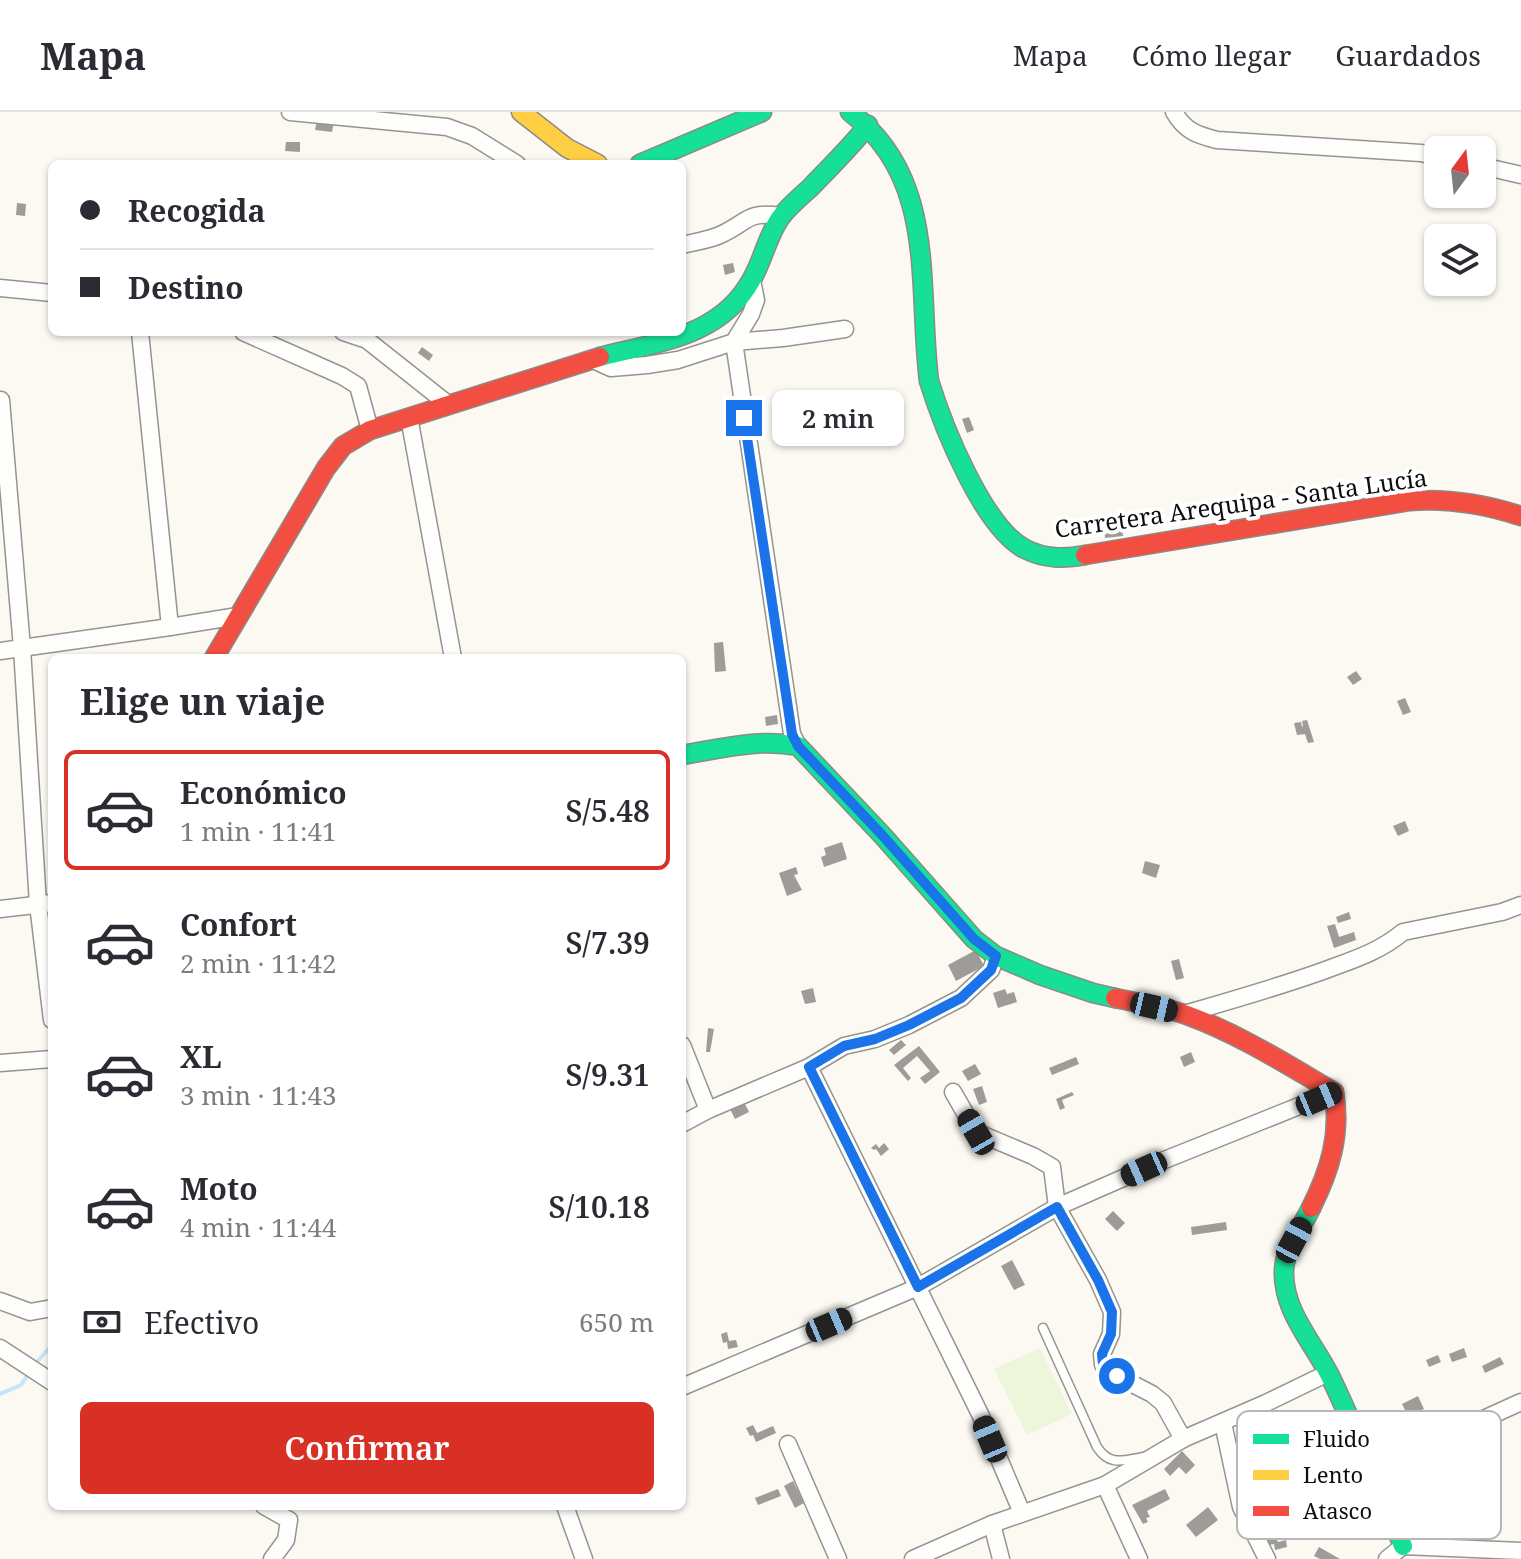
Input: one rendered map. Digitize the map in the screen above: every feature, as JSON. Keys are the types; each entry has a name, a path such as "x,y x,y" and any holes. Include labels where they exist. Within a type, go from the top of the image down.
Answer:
{"street":[{"path":"290,112 447,127 472,136 511,160"},
{"path":"521,112 588,160"},
{"path":"649,160 762,112"},
{"name":"Carretera Arequipa - Santa Lucía","path":"850,112 868,125 896,161 916,215 929,381 941,417 984,506 1016,544 1034,553 1059,559 1426,499 1476,502 1521,516"},
{"path":"1174,112 1197,135 1217,140 1424,154"},
{"path":"686,335 729,311 752,280 781,216 849,149 868,125"},
{"path":"1496,169 1521,175"},
{"path":"686,244 720,235 752,216 781,216"},
{"path":"752,280 756,300 734,342 792,734 798,746 974,939 996,956 1093,993 1184,1014 1256,1046 1334,1092 1338,1125 1336,1147 1324,1181 1283,1268 1292,1311 1328,1373 1345,1411"},
{"path":"0,288 48,293"},
{"path":"591,359 611,368 647,365 678,360 734,342 845,329"},
{"path":"140,336 170,627"},
{"path":"252,336 358,386 370,430"},
{"path":"355,336 367,340 449,405"},
{"path":"216,654 326,468 343,446 370,430 409,417 591,359 683,336"},
{"path":"1,400 48,954"},
{"path":"409,417 452,654"},
{"path":"0,651 238,616"},
{"path":"686,754 767,742 798,746"},
{"path":"0,909 45,904"},
{"path":"1184,1014 1274,988 1369,954 1403,932 1502,912 1521,905"},
{"path":"686,1122 809,1067 844,1046 875,1039 961,998 991,970 996,956"},
{"path":"686,1055 708,1110"},
{"path":"0,1063 48,1059"},
{"path":"809,1067 980,1414 1022,1513"},
{"path":"953,1092 976,1132 1052,1167 1057,1207 1098,1280 1112,1312 1111,1334 1102,1354 1103,1365 1163,1403 1183,1439"},
{"path":"686,1385 918,1287 1057,1207 1334,1092"},
{"path":"0,1301 30,1312 47,1309"},
{"path":"0,1348 48,1379"},
{"path":"1249,1411 1328,1373"},
{"path":"1501,1411 1521,1402"},
{"path":"913,1559 992,1524 1105,1485 1183,1439 1237,1417"},
{"path":"1223,1423 1237,1488"},
{"path":"788,1444 838,1559"},
{"path":"1105,1485 1139,1559"},
{"path":"271,1510 289,1520 286,1540 272,1559"},
{"path":"566,1510 584,1559"},
{"path":"992,1524 1001,1559"},
{"path":"1257,1539 1267,1559"},
{"path":"1400,1539 1403,1546"},
{"path":"1387,1559 1403,1546 1521,1551"}],"lane":[{"path":"1043,1328 1103,1456 1113,1461 1157,1456"}],"green space":[{"path":"1040,1348 1072,1414 1027,1435 994,1369"}],"building":[{"path":"317,120 334,122 332,132 315,130"},
{"path":"286,142 300,142 300,152 285,151"},
{"path":"17,203 26,204 25,216 16,215"},
{"path":"733,263 735,272 725,275 723,265"},
{"path":"422,347 433,355 429,361 418,353"},
{"path":"969,417 974,430 967,433 962,419"},
{"path":"1122,527 1123,536 1105,538 1104,529"},
{"path":"723,642 726,671 715,672 714,643"},
{"path":"1356,671 1362,679 1353,685 1347,677"},
{"path":"1405,698 1411,712 1403,715 1397,701"},
{"path":"777,715 778,724 766,726 765,717"},
{"path":"1307,720 1314,742 1308,743 1305,734 1297,735 1294,723 1301,722 1302,727 1302,721"},
{"path":"1405,821 1409,831 1398,836 1393,826"},
{"path":"842,842 847,859 824,867 821,857 826,855 824,848"},
{"path":"1145,861 1160,865 1156,878 1142,873"},
{"path":"796,867 798,874 794,875 802,890 787,896 779,873"},
{"path":"1349,912 1351,919 1338,923 1336,917"},
{"path":"1335,924 1339,937 1354,932 1356,940 1334,948 1327,926"},
{"path":"976,950 984,966 956,981 948,965"},
{"path":"1179,959 1184,978 1176,980 1171,961"},
{"path":"813,988 816,1002 805,1004 801,991"},
{"path":"1005,989 1007,994 1014,992 1017,1002 998,1008 993,993"},
{"path":"708,1028 714,1029 710,1052 706,1052"},
{"path":"901,1040 906,1045 894,1055 889,1050"},
{"path":"919,1046 940,1072 925,1084 920,1078 930,1071 917,1056 903,1068 911,1078 908,1081 894,1065"},
{"path":"1191,1052 1195,1062 1184,1067 1180,1057"},
{"path":"1076,1057 1079,1064 1052,1075 1049,1068"},
{"path":"975,1064 981,1074 968,1081 962,1071"},
{"path":"982,1086 987,1102 979,1105 973,1089"},
{"path":"1072,1092 1074,1095 1062,1100 1065,1108 1060,1110 1056,1099"},
{"path":"743,1100 749,1112 735,1119 729,1107"},
{"path":"884,1143 889,1149 881,1156 871,1148 876,1144 879,1148"},
{"path":"1113,1211 1125,1223 1117,1231 1105,1219"},
{"path":"1226,1222 1227,1230 1192,1235 1191,1227"},
{"path":"1012,1260 1025,1285 1014,1290 1001,1266"},
{"path":"727,1332 729,1341 736,1340 738,1347 728,1349 727,1342 723,1343 721,1334"},
{"path":"1464,1348 1467,1357 1452,1362 1449,1354"},
{"path":"1438,1355 1441,1362 1429,1367 1426,1360"},
{"path":"1500,1357 1504,1364 1485,1373 1482,1366"},
{"path":"1418,1396 1424,1409 1406,1411 1402,1404"},
{"path":"753,1425 757,1433 773,1426 776,1433 756,1442 746,1428"},
{"path":"1182,1451 1195,1465 1186,1474 1179,1467 1170,1476 1164,1469"},
{"path":"793,1481 804,1503 795,1508 784,1486"},
{"path":"778,1489 781,1496 758,1505 755,1498"},
{"path":"1165,1489 1170,1499 1147,1511 1150,1517 1143,1524 1132,1505"},
{"path":"1208,1507 1218,1520 1196,1537 1186,1525"},
{"path":"1268,1539 1278,1542 1286,1540 1287,1547 1275,1550 1274,1544 1269,1545"},
{"path":"1319,1547 1340,1559 1314,1556"}],"waterway":[{"path":"35,1364 48,1349"},
{"path":"0,1394 21,1385 30,1371"}],"traffic: fast":[{"path":"649,160 762,112"},
{"path":"850,112 878,139 898,169 911,201 922,271 929,381 966,474 994,520 1025,549 1055,557 1085,555"},
{"path":"686,334 723,314 739,298 752,279 780,218 868,125"},
{"path":"600,357 680,336"},
{"path":"686,754 754,744 798,746 974,939 996,956 1040,975 1115,998"},
{"path":"1311,1208 1285,1262 1285,1285 1293,1312 1346,1411"},
{"path":"1400,1539 1403,1546"}],"traffic: slow":[{"path":"521,112 567,148 590,160"}],"traffic: jam":[{"path":"216,654 326,468 343,446 370,430 600,357"},
{"path":"1085,555 1410,501 1466,503 1521,516"},
{"path":"1115,998 1187,1015 1225,1031 1334,1092 1335,1138 1324,1180 1311,1208"}],"route":[{"path":"744,418 792,734 798,746 974,939 996,956 991,970 961,998 875,1039 844,1046 809,1067 918,1287 1057,1207 1098,1280 1112,1312 1111,1334 1102,1354 1103,1365 1117,1376"}]}
